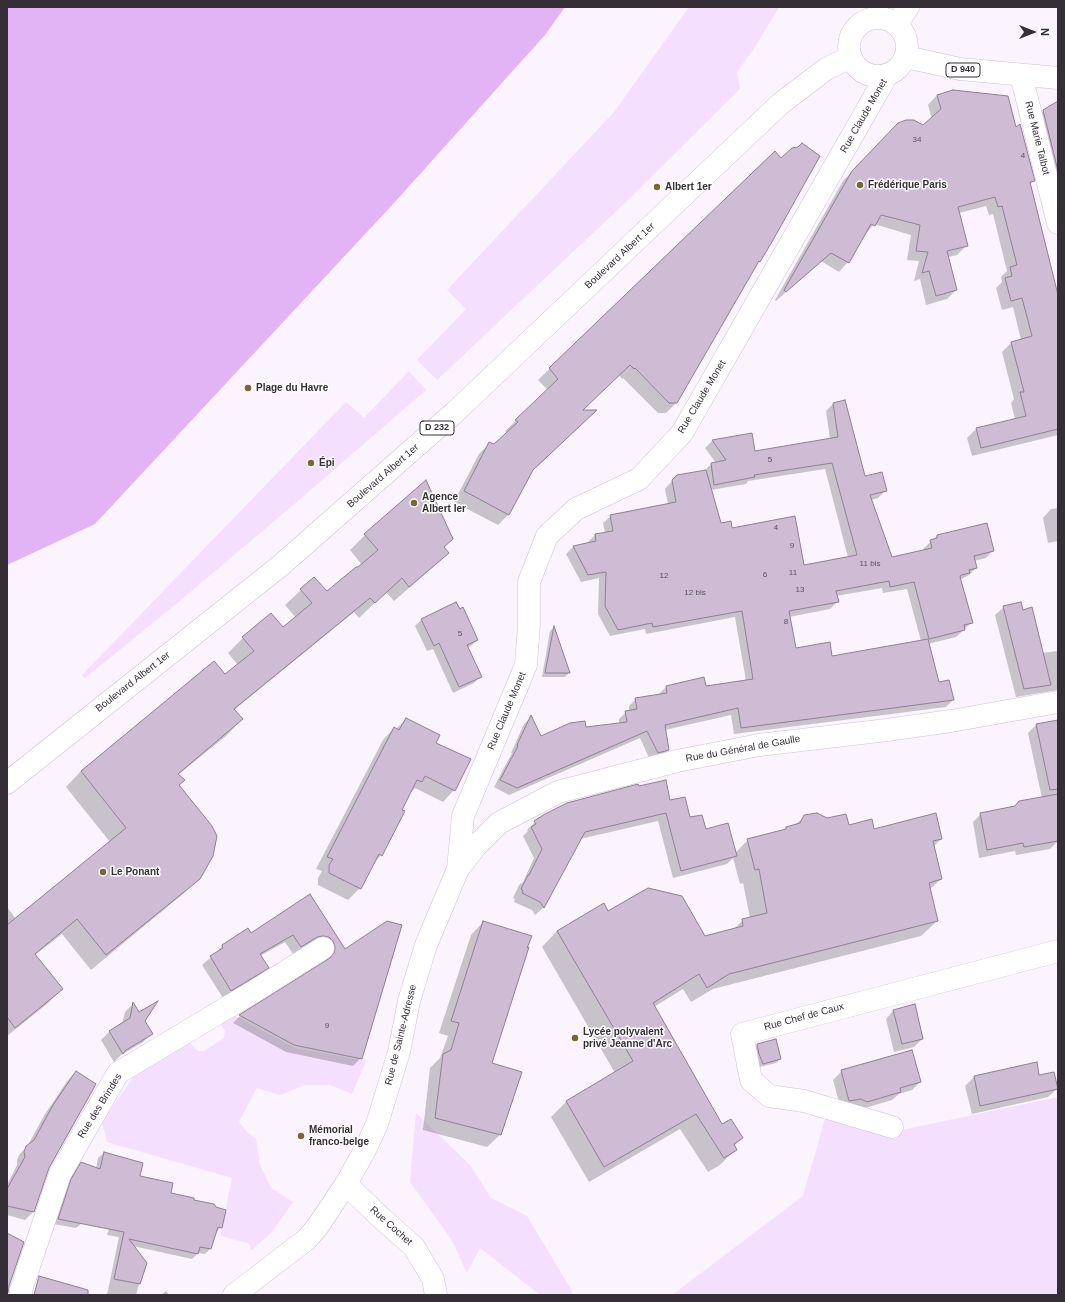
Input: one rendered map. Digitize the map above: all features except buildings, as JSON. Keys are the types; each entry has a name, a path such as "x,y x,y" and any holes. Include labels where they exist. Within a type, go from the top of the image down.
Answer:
{"main road":[{"path":"903,16 903,31 907,39 908,48 902,65 887,75 872,76 865,73 854,64 849,48 853,32 858,25 865,20 873,18 890,20 903,16"},
{"name":"Boulevard Albert 1er","path":"7,783 280,566 454,413 780,104 826,69 851,57"},
{"name":"D 940","path":"906,57 960,69 1058,78"},
{"name":"Rue Claude Monet","path":"458,869 463,816 526,665 529,624 529,582 547,536 576,509 639,479 682,433 887,75"},
{"name":"Rue Marie Talbot","path":"1021,75 1058,223"},
{"name":"Rue du Général de Gaulle","path":"458,869 475,847 499,823 558,792 677,761 759,745 951,721 1058,702"},
{"name":"Rue de Sainte-Adresse","path":"234,1295 307,1240 346,1184 365,1150 377,1124 399,1052 409,1001 424,952 458,869"},
{"name":"Rue des Brindes","path":"16,1291 60,1174 118,1073 263,986 323,948"},
{"name":"Rue Chef de Caux","path":"892,1127 804,1101 769,1096 752,1080 742,1034 1058,951"},
{"name":"Rue Cochet","path":"346,1184 378,1216 414,1247 432,1279 436,1295"}],"shaded area":[{"path":"7,7 565,7 545,35 394,203 95,524 7,565"},
{"path":"689,7 779,7 755,47 737,72 740,89 627,201 437,380 417,360 466,309 447,290 614,112"},
{"path":"409,371 426,390 181,600 85,678 82,675 346,402 364,418"},
{"path":"234,1015 295,1048 366,1061 352,1094 330,1085 305,1085 280,1095 257,1088 239,1122 247,1132 256,1139 260,1165 271,1188 293,1202 273,1231 252,1250 248,1243 220,1236 232,1178 107,1142 102,1122 134,1076 190,1043 198,1051 204,1051 224,1038 225,1031 220,1024"},
{"path":"1058,1097 1058,1295 672,1295 803,1196 826,1115 897,1131"},
{"path":"416,1113 470,1165 491,1198 527,1216 572,1291 571,1295 540,1295 480,1248 467,1273 451,1239 410,1182"}],"place":[{"name":"Frédérique Paris","path":"860,185"},
{"name":"Albert 1er","path":"657,187"},
{"name":"Plage du Havre","path":"248,388"},
{"name":"Épi","path":"311,463"},
{"name":"Agence Albert Ier","path":"414,503"},
{"name":"Le Ponant","path":"103,872"},
{"name":"Lycée polyvalent privé Jeanne d'Arc","path":"575,1038"},
{"name":"Mémorial franco-belge","path":"301,1136"}]}
